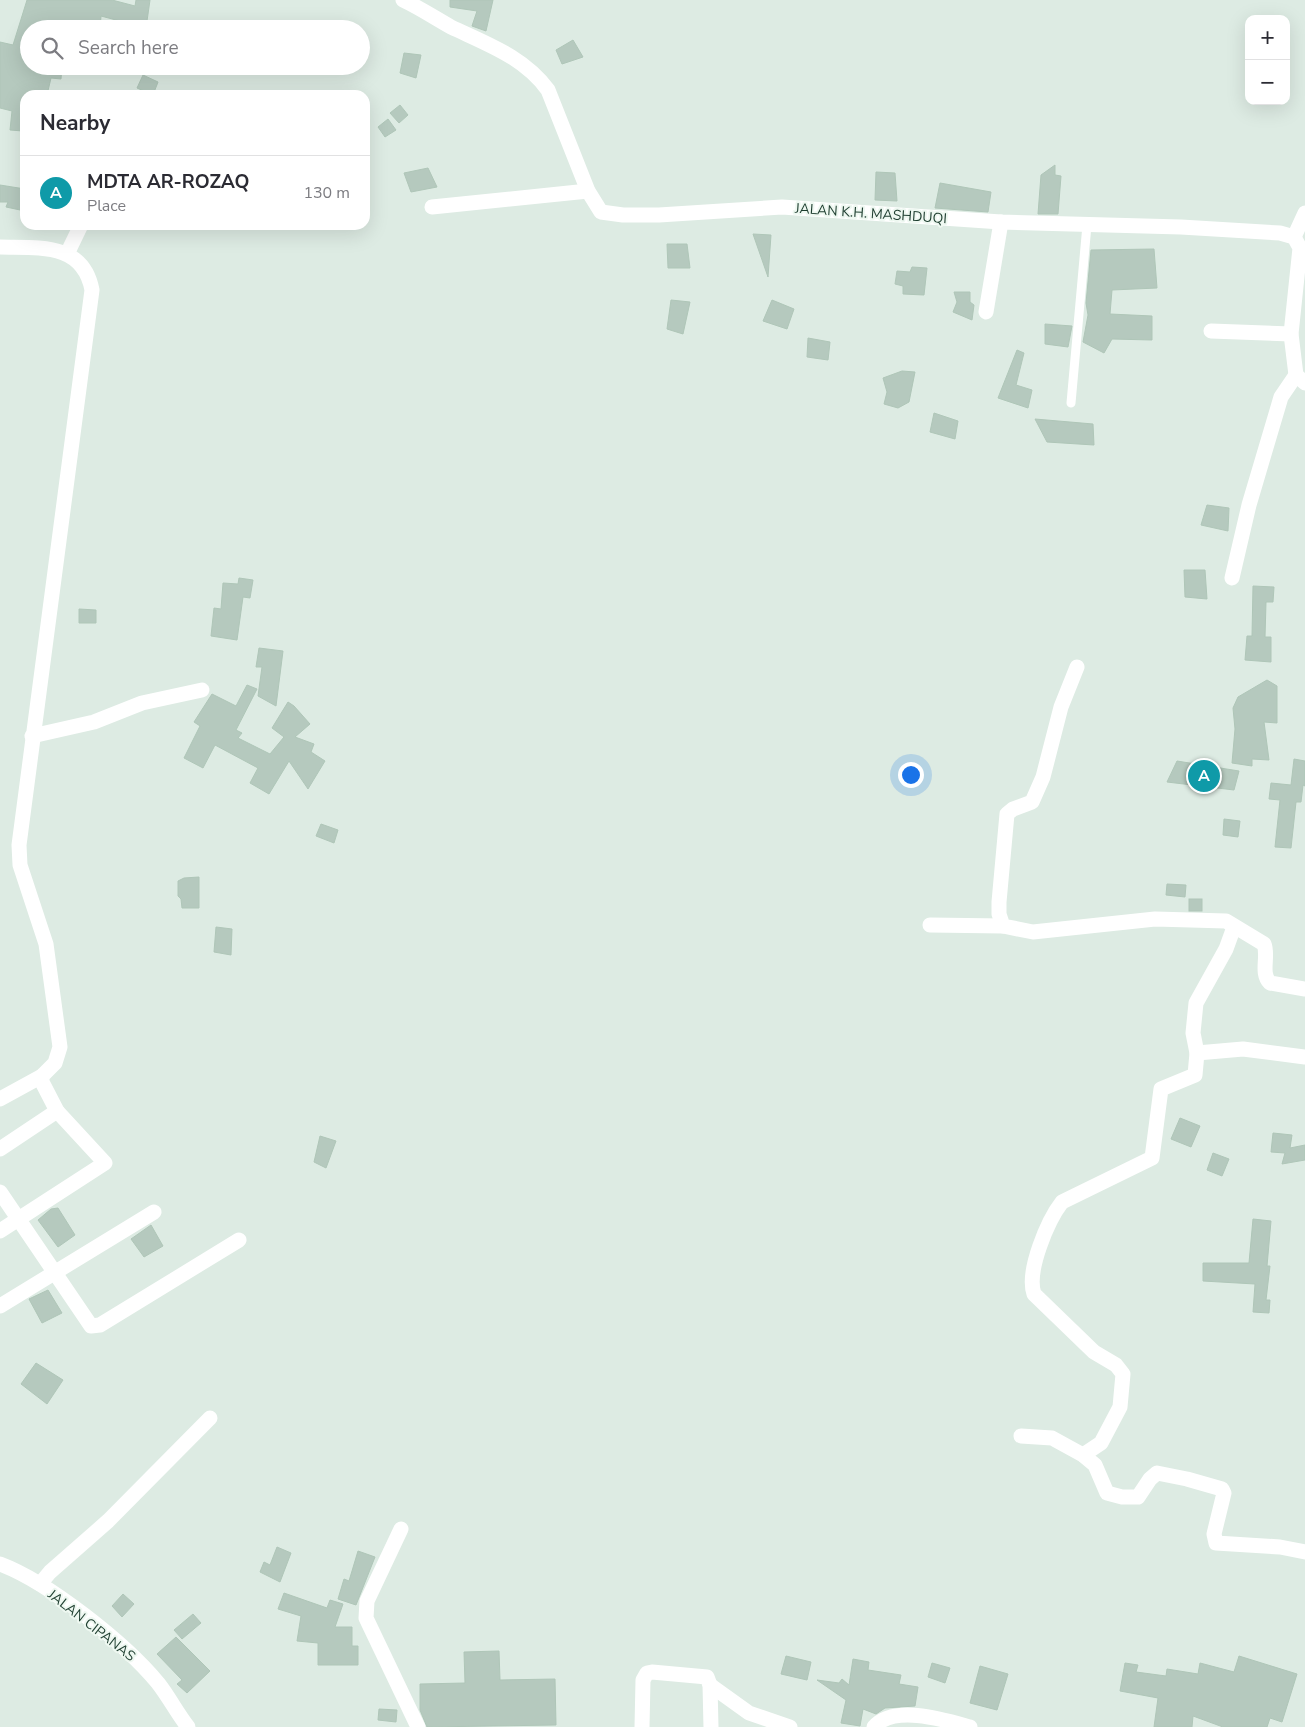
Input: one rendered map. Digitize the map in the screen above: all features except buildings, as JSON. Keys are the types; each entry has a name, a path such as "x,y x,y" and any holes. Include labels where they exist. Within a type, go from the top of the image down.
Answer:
{"street":[{"name":"JALAN K.H. MASHDUQI","path":"403,0 511,56 540,79 548,90 588,191 601,212 623,215 659,215 782,207 1001,222 1181,227 1280,233 1294,237"},
{"path":"432,207 588,191"},
{"path":"1232,578 1249,505 1281,397 1300,379 1291,334 1300,248 1294,237 1305,212"},
{"path":"986,312 1001,222"},
{"path":"67,254 79,230"},
{"path":"0,247 52,248 67,254 85,268 92,290 19,845 20,865 46,944 60,1047 55,1063 42,1076 0,1099"},
{"path":"1211,330 1291,334"},
{"path":"1004,926 999,914 999,902 1007,814 1013,809 1032,802 1043,777 1060,707 1077,667"},
{"path":"32,736 94,722 142,703 202,690"},
{"path":"930,925 1004,926 1033,932 1155,919 1226,921 1264,944 1267,950 1265,976 1270,983 1305,989"},
{"path":"1084,1455 1101,1444 1120,1407 1123,1374 1116,1364 1094,1352 1034,1294 1032,1283 1041,1244 1052,1214 1062,1202 1151,1160 1161,1089 1195,1075 1197,1053 1194,1033 1196,1003 1226,949 1234,927"},
{"path":"1197,1053 1243,1049 1305,1056"},
{"path":"0,1231 105,1162 57,1111 42,1082 42,1076"},
{"path":"0,1149 57,1111"},
{"path":"0,1192 89,1325 94,1327 239,1240"},
{"path":"0,1306 154,1212"},
{"path":"40,1584 50,1572 108,1521 210,1418"},
{"path":"1022,1436 1052,1438 1084,1455 1095,1465 1107,1493 1122,1497 1138,1497 1150,1479 1157,1474 1187,1479 1222,1489 1224,1492 1214,1534 1216,1543 1280,1546 1305,1552"},
{"path":"401,1529 367,1601 366,1618 418,1727"},
{"name":"JALAN CIPANAS","path":"0,1564 40,1584 100,1628 135,1657 159,1684 188,1727"},
{"path":"642,1727 643,1680 647,1673 701,1675 707,1677 710,1685 711,1727"},
{"path":"710,1685 749,1713 790,1727"},
{"path":"874,1727 880,1720 896,1716 931,1716 972,1725"}],"lane":[{"path":"1071,403 1087,225"}],"place":[{"name":"MDTA AR-ROZAQ","path":"1204,776"}]}
